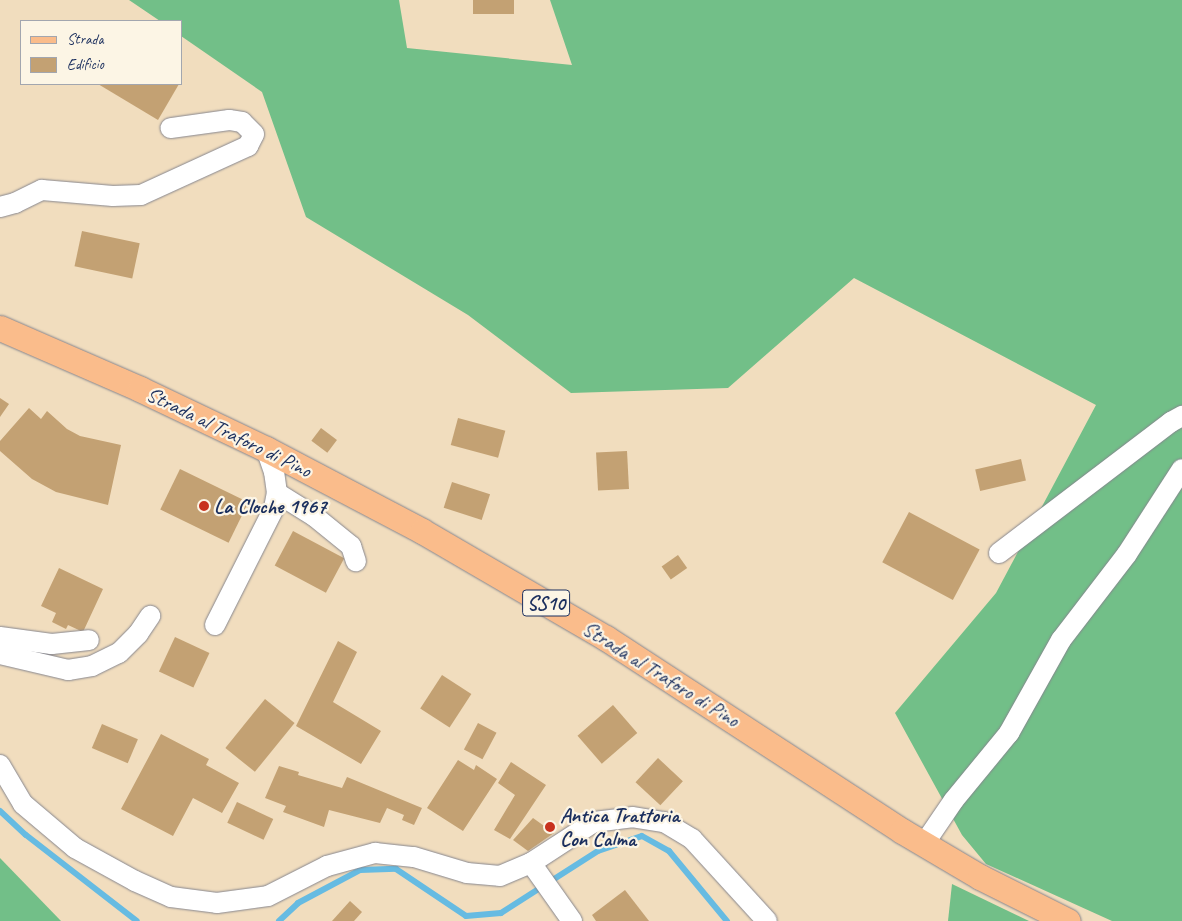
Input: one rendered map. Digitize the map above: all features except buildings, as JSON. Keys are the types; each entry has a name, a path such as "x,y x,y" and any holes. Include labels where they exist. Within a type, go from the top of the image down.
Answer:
{"main road":[{"name":"Strada al Traforo di Pino","path":"0,328 140,389 266,449 422,531 606,638 695,694 850,799 924,844 980,877 1068,921"}],"street":[{"path":"0,207 15,203 42,190 113,196 141,195 174,182 248,146 254,134 242,122 229,120 171,128"},
{"path":"999,553 1171,422 1182,416"},
{"path":"215,625 274,508 277,493 274,472 266,449"},
{"path":"924,844 954,800 1009,733 1061,640 1127,554 1182,469"},
{"path":"277,493 314,516 351,546 356,561"},
{"path":"0,654 68,670 92,666 119,653 138,634 150,616"},
{"path":"0,637 52,644 88,640"},
{"path":"0,765 23,804 75,848 135,881 171,897 216,903 268,896 327,866 375,853 414,857 467,873 500,876 533,865 594,822 632,817 664,822 692,838 767,921"},
{"path":"533,865 572,921"}],"green space":[{"path":"129,0 399,0 407,48 572,65 550,0 1182,0 1182,921 1112,921 986,864 962,835 895,713 996,593 1096,405 854,278 728,388 571,393 468,315 306,217 262,92 182,37 182,20 159,20"},
{"path":"0,858 61,921 0,921"},
{"path":"952,884 1029,921 948,921"}],"waterway":[{"path":"0,811 26,835 137,921"},
{"path":"279,921 298,903 360,870 396,869 466,916 501,913 598,851 642,836 669,851 727,921"}],"place":[{"name":"La Cloche 1967","path":"204,506"},
{"name":"Antica Trattoria Con Calma","path":"550,827"}]}
